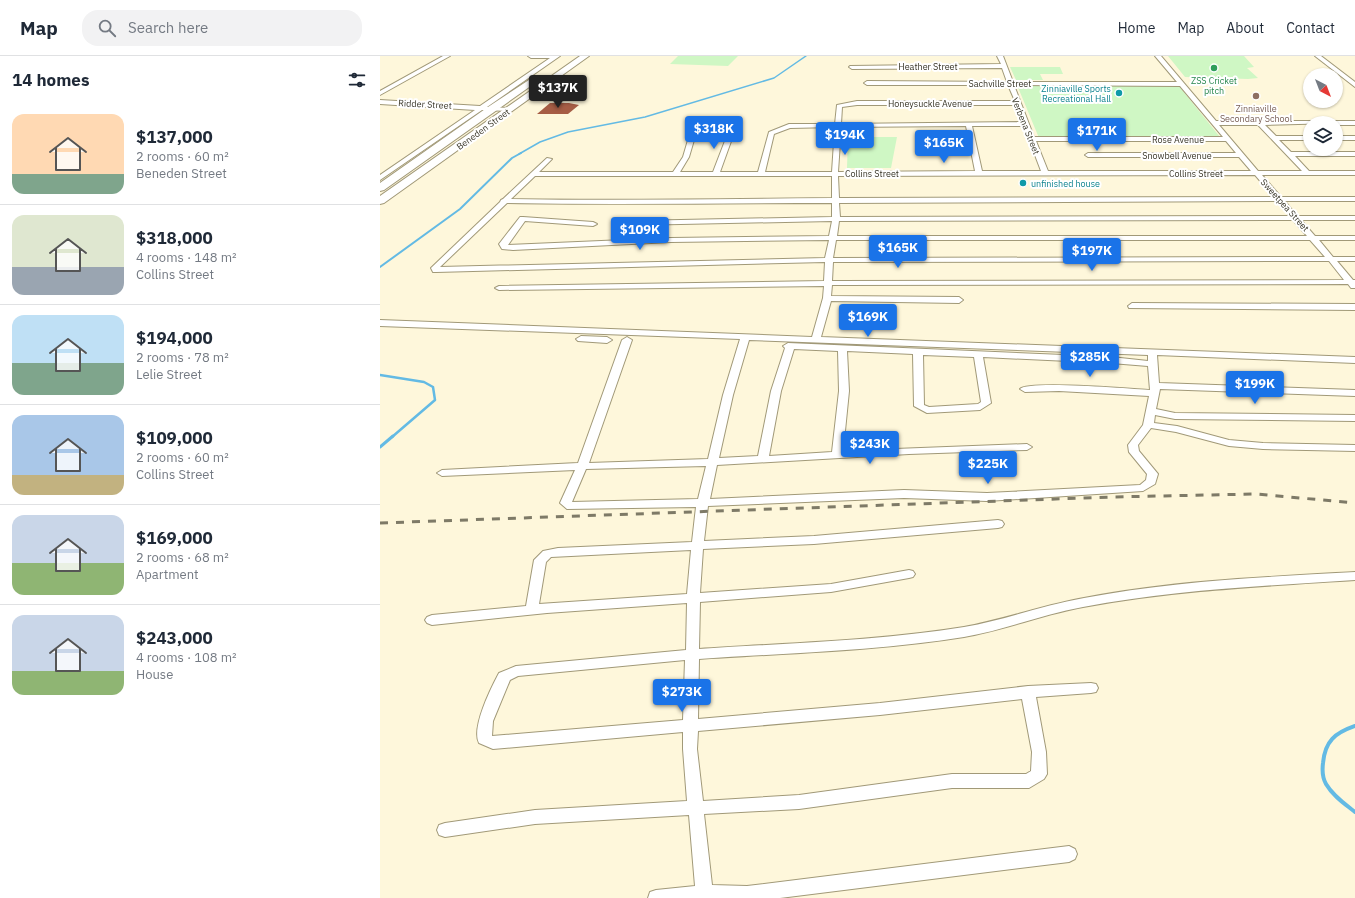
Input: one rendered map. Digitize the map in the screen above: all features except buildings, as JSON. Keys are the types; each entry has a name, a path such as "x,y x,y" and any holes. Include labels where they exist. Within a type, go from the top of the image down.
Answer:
{"main road":[{"name":"Beneden Street","path":"380,188 488,107 573,56"},
{"name":"Beneden Street","path":"380,201 585,56"}],"street":[{"path":"380,94 447,56"},
{"path":"532,56 556,57"},
{"name":"Verbena Street","path":"1000,56 1009,83 1045,173"},
{"name":"Sweetpea Street","path":"1158,56 1256,173 1297,218 1353,284"},
{"path":"1318,56 1354,84"},
{"name":"Beneden Street","path":"381,176 488,107 556,57"},
{"name":"Heather Street","path":"852,67 1004,66"},
{"name":"Sachville Street","path":"867,83 1181,84"},
{"name":"Ridder Street","path":"380,102 512,108"},
{"name":"Honeysuckle Avenue","path":"838,125 838,107 843,104 1017,103"},
{"path":"675,174 686,157 696,123"},
{"path":"1214,123 1355,123"},
{"path":"1260,123 1308,173"},
{"path":"969,124 979,173"},
{"path":"761,173 771,133 789,126 1026,124"},
{"path":"816,339 827,298 829,260 834,239 836,219 835,173 838,125"},
{"path":"716,174 731,133"},
{"path":"1276,138 1303,138"},
{"path":"1343,138 1355,138"},
{"name":"Rose Avenue","path":"1032,139 1088,156 1227,139"},
{"path":"1291,154 1355,154"},
{"name":"Snowbell Avenue","path":"1088,156 1241,155"},
{"name":"Collins Street","path":"533,174 1045,173 1088,156 1256,173 1355,173"},
{"path":"549,159 503,201 435,268 436,270 829,260 1355,259"},
{"path":"503,201 618,203 676,201 836,200 1355,199"},
{"path":"633,222 836,219 1355,218"},
{"path":"593,224 523,219 503,244 505,247 513,248 671,240 1355,238"},
{"path":"499,288 828,283 1353,284"},
{"path":"827,298 959,300"},
{"path":"1132,306 1355,307"},
{"path":"380,323 744,341 790,346 978,354 1152,358 1355,360"},
{"path":"581,339 744,341 816,339 1152,358"},
{"path":"627,340 604,409 582,467 566,503 572,506 703,503 904,494 987,497 1143,488 1151,482 1153,474 1134,452 1133,445 1148,426 1155,390 1152,358"},
{"path":"705,896 690,749 693,598 697,544 703,503 728,395 744,341"},
{"path":"762,459 776,391 790,346"},
{"path":"837,456 844,391 842,348"},
{"path":"918,351 919,406 927,410 980,407 986,403 978,354"},
{"path":"1025,389 1059,388 1355,393"},
{"path":"1151,411 1177,417 1199,415 1355,418"},
{"path":"1148,426 1177,429 1229,443 1263,446 1355,448"},
{"path":"442,473 491,469 582,467 837,456 928,449 1027,447"},
{"path":"532,610 540,560 547,554 558,552 697,544 814,540 998,524"},
{"path":"432,620 532,610 831,588 909,574"},
{"path":"1091,688 1028,692 880,709 494,743 484,738 486,721 504,677 516,671 648,658 806,648 950,634 986,627 1058,608 1116,598 1186,588 1355,576"},
{"path":"445,830 535,817 799,802 952,781 1029,781 1039,774 1039,752 1028,692"},
{"path":"656,898 747,894 1069,854"}],"green space":[{"path":"678,56 738,56 728,66 670,64"},
{"name":"ZSS Cricket pitch","path":"1168,56 1244,56 1254,67 1247,68 1258,78 1185,77"},
{"path":"1010,67 1060,67 1063,74 1040,74 1043,80 1016,80"},
{"path":"1017,85 1178,85 1220,137 1039,138"},
{"path":"848,137 897,137 891,168 847,168"}],"waterway":[{"path":"519,154 540,142 568,132 645,117 774,78 806,56"},
{"path":"380,267 460,209 512,158 521,153"},
{"path":"380,375 424,382 433,387 435,400 392,437"},
{"path":"380,447 393,436"},
{"path":"1355,726 1337,735 1329,743 1324,755 1322,771 1326,784 1332,792 1339,800 1355,812"}],"railway":[{"path":"380,523 1112,497 1257,494 1355,503"}],"place":[{"name":"ZSS Cricket pitch","path":"1214,68"},
{"name":"Zinniaville Sports Recreational Hall","path":"1119,93"},
{"name":"Zinniaville Secondary School","path":"1256,96"},
{"name":"unfinished house","path":"1023,183"}]}
